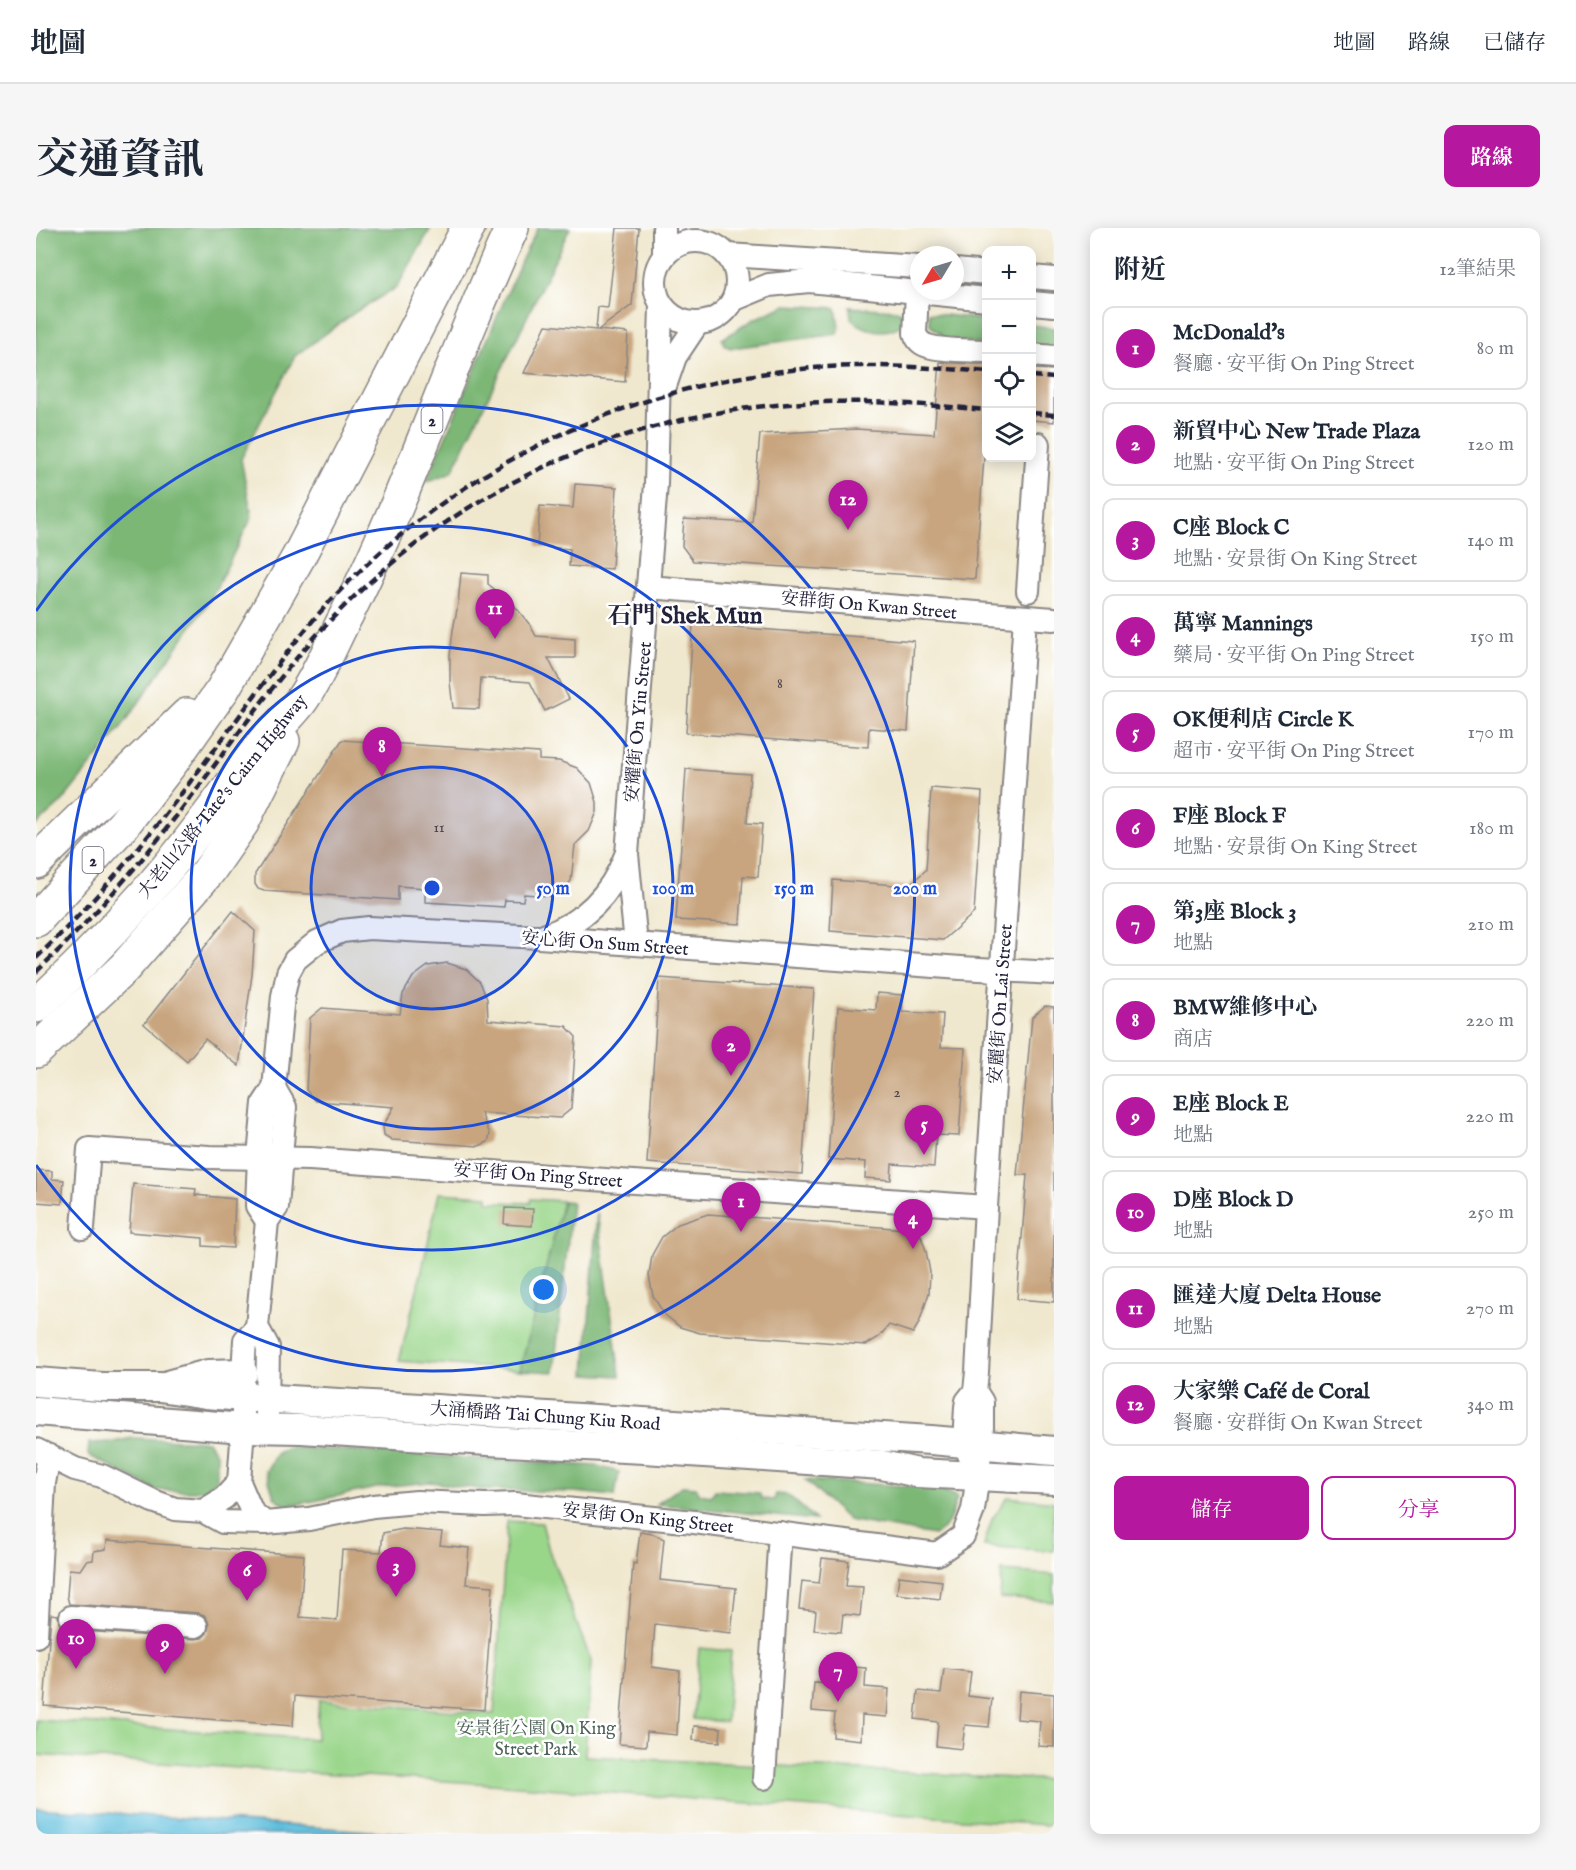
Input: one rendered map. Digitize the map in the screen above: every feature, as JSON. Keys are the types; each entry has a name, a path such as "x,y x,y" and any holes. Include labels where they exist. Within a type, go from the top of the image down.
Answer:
{"highway":[{"name":"2","path":"36,920 99,853 146,797 199,725 248,647 299,556 468,228"},
{"name":"大老山公路 Tate's Cairn Highway","path":"36,1006 82,962 178,856 262,744 302,699 375,555 480,299 512,228"},
{"path":"36,862 174,728 248,647"},
{"path":"36,1051 124,968 208,872 242,823 302,699"}],"main road":[{"name":"大涌橋路 Tai Chung Kiu Road","path":"36,1382 102,1387 160,1387 206,1394 251,1390 1054,1451"},
{"name":"大涌橋路 Tai Chung Kiu Road","path":"36,1411 255,1428 651,1449 882,1466 918,1473 1054,1480"}],"street":[{"path":"664,228 664,256"},
{"path":"686,228 718,249 734,265 738,276 735,299 728,310 717,319 697,324 687,323 668,313 661,305 656,293 655,280 664,256 671,249 688,241 698,241 718,249 910,266"},
{"path":"964,271 982,273"},
{"path":"1036,277 1054,279"},
{"path":"735,299 769,285 809,281 910,291"},
{"path":"964,297 982,298"},
{"path":"917,300 915,333 916,338 921,342 927,346 982,351"},
{"path":"1036,303 1054,305"},
{"name":"安耀街 On Yiu Street","path":"636,944 627,854 656,484 661,305"},
{"name":"安耀街 On Yiu Street","path":"658,411 675,357 697,324"},
{"path":"1036,355 1054,357"},
{"path":"1028,591 1038,444"},
{"name":"安群街 On Kwan Street","path":"648,587 1054,619"},
{"name":"安麗街 On Lai Street","path":"978,1475 972,1444 982,1402 975,1391 1025,617"},
{"name":"安耀街 On Yiu Street","path":"540,937 573,924 600,901 620,871 627,854"},
{"name":"安心街 On Sum Street","path":"267,1221 257,1206 259,1157 264,1104 274,1088 285,982 296,960 316,942 342,931 369,928 540,937 1054,973"},
{"name":"安心街 On Sum Street","path":"251,1390 268,1347 258,1327 267,1221 277,1207 285,1107 274,1088"},
{"name":"安平街 On Ping Street","path":"83,1228 89,1149 200,1157 282,1157 986,1208"},
{"name":"安心街 On Sum Street","path":"251,1390 245,1340 258,1327"},
{"path":"202,1511 224,1498 239,1482 255,1428 251,1390"},
{"path":"36,1636 44,1483 43,1453"},
{"name":"安景街 On King Street","path":"43,1453 75,1469 102,1476 153,1501 175,1509 202,1511 223,1521 265,1522 309,1519 373,1506 417,1502 515,1504 694,1521 937,1554 963,1536 973,1510 978,1475"},
{"path":"239,1482 252,1512 265,1522"},
{"path":"764,1778 780,1533"},
{"path":"70,1617 196,1626"}],"green space":[{"path":"36,228 431,228 397,287 357,311 295,356 241,459 252,517 211,598 126,721 61,803 36,825"},
{"path":"538,228 570,228 452,472 426,482 522,259"},
{"path":"786,305 836,308 839,328 837,334 731,348 724,344 722,339 754,319"},
{"path":"850,307 896,310 905,313 904,323 884,331 863,327 851,319"},
{"path":"929,313 982,320 982,344 946,339 930,325"},
{"path":"1036,326 1054,328 1054,351 1036,349"},
{"path":"439,1193 488,1196 488,1202 530,1203 531,1199 563,1201 520,1370 399,1361"},
{"path":"563,1201 572,1202 554,1372 520,1370"},
{"path":"597,1212 620,1375 620,1376 585,1374"},
{"path":"132,1438 208,1441 217,1455 217,1479 206,1490 156,1490 88,1455 89,1443 114,1442"},
{"path":"287,1447 597,1466 619,1472 615,1496 574,1492 487,1490 430,1482 381,1487 285,1505 274,1497 266,1471 276,1454"},
{"path":"805,1480 938,1488 957,1497 947,1524 934,1535 848,1520"},
{"path":"682,1486 696,1487 700,1494 711,1496 715,1490 759,1493 762,1499 774,1500 776,1494 788,1495 816,1520 657,1504"},
{"path":"1008,1497 1054,1502 1054,1551 984,1546 992,1519"},
{"name":"安景街公園 On King Street Park","path":"507,1521 542,1523 549,1550 591,1661 585,1756 1054,1780 1054,1824 36,1755 36,1720 316,1739 319,1700 494,1714"},
{"path":"1002,1571 1054,1575 1054,1602 1000,1598"},
{"path":"699,1648 731,1651 726,1722 693,1719"}],"water":[{"path":"36,1808 414,1834 36,1834"}],"building":[{"path":"617,228 639,228 632,305 598,330 628,333 625,382 524,373 546,325 596,330 598,307 608,308"},
{"path":"940,362 982,365 984,462 975,579 693,561 682,546 684,519 752,523 760,434 856,429 934,434"},
{"path":"1036,369 1054,370 1054,422 1036,420"},
{"path":"575,484 617,487 612,569 569,566 570,549 537,546 540,506 573,508"},
{"path":"461,573 488,575 488,584 514,605 536,636 575,639 575,658 548,658 569,699 545,711 530,682 481,678 479,709 453,708 450,656"},
{"path":"693,624 914,641 908,731 869,728 868,747 686,733"},
{"path":"342,740 539,753 539,760 559,761 577,768 591,783 597,802 597,812 589,831 575,845 571,881 556,894 549,896 524,894 523,901 505,900 504,907 425,902 425,888 398,886 398,900 258,889 255,884 255,874"},
{"path":"686,769 750,774 747,823 762,824 758,877 743,876 740,924 676,920"},
{"path":"931,788 982,792 974,913 943,940 830,931 833,880 908,886 926,870"},
{"path":"233,911 255,931 252,975 239,1066 205,1039 187,1061 144,1024"},
{"path":"447,963 466,969 480,982 487,999 488,1020 566,1026 576,1037 571,1109 560,1118 481,1113 490,1134 488,1142 479,1146 392,1140 384,1135 383,1126 394,1107 316,1101 306,1090 310,1018 322,1008 400,1014 403,994 413,977 428,966"},
{"path":"659,978 814,989 802,1174 647,1163"},
{"path":"877,993 903,995 902,1012 943,1014 941,1047 965,1048 959,1136 936,1135 934,1167 892,1164 891,1180 865,1178 866,1162 828,1159 838,1007 876,1010"},
{"path":"1045,1006 1054,1007 1054,1302 1017,1299 1027,1175 1017,1175 1032,1017"},
{"path":"36,1170 52,1171 52,1179 64,1180 62,1204 36,1202"},
{"path":"133,1184 196,1189 195,1195 235,1199 233,1248 203,1246 203,1238 129,1232"},
{"path":"505,1208 533,1209 532,1226 504,1224"},
{"path":"708,1214 919,1230 930,1272 929,1293 919,1323 913,1333 889,1325 879,1337 866,1345 700,1333 680,1327 664,1314 653,1296 649,1276 652,1255 662,1237 678,1224"},
{"path":"403,1529 442,1532 440,1545 469,1548 466,1584 493,1586 484,1710 295,1696 293,1726 44,1706 51,1614 58,1615 59,1623 70,1630 195,1639 202,1638 207,1633 208,1621 204,1615 198,1613 69,1604 67,1596 69,1569 80,1570 86,1561 93,1560 94,1551 106,1549 107,1540 304,1555 300,1617 337,1620 342,1550 381,1552 383,1533"},
{"path":"640,1532 664,1539 660,1580 736,1588 731,1633 655,1624 652,1667 680,1671 677,1735 647,1732 646,1746 619,1744 633,1563 636,1564"},
{"path":"822,1558 849,1561 846,1586 863,1587 860,1616 843,1614 841,1632 814,1630 816,1611 799,1609 802,1581 819,1583"},
{"path":"899,1576 942,1581 940,1599 897,1594"},
{"path":"839,1666 866,1668 865,1687 889,1689 887,1717 862,1715 861,1740 833,1737 835,1713 812,1711 814,1683 838,1684"},
{"path":"944,1669 971,1672 968,1696 992,1699 989,1727 965,1725 962,1749 936,1746 938,1722 915,1719 918,1691 941,1693"},
{"path":"1019,1691 1054,1694 1054,1747 1038,1746 1040,1721 1017,1719"},
{"path":"694,1726 721,1728 720,1742 693,1740"}],"railway":[{"path":"36,958 79,915 140,846 315,618 363,568 416,522 474,482 535,447 599,418 666,395 733,379 802,369 848,366 917,367 982,372"},
{"path":"1036,376 1054,378"},
{"path":"36,972 88,921 136,866 300,654 350,600 405,553 463,511 525,476 591,447 659,426 730,411 803,403 849,402 982,410"},
{"path":"1036,413 1054,415"}],"place":[{"name":"大家樂 Café de Coral","path":"848,530"},
{"name":"匯達大廈 Delta House","path":"495,639"},
{"name":"BMW維修中心","path":"382,777"},
{"name":"新貿中心 New Trade Plaza","path":"731,1076"},
{"name":"OK便利店 Circle K","path":"924,1155"},
{"name":"McDonald's","path":"741,1232"},
{"name":"萬寧 Mannings","path":"913,1249"},
{"name":"C座 Block C","path":"396,1597"},
{"name":"F座 Block F","path":"247,1601"},
{"name":"D座 Block D","path":"76,1669"},
{"name":"E座 Block E","path":"165,1674"},
{"name":"第3座 Block 3","path":"838,1702"}],"district":[{"name":"石門 Shek Mun","path":"685,615"}]}
